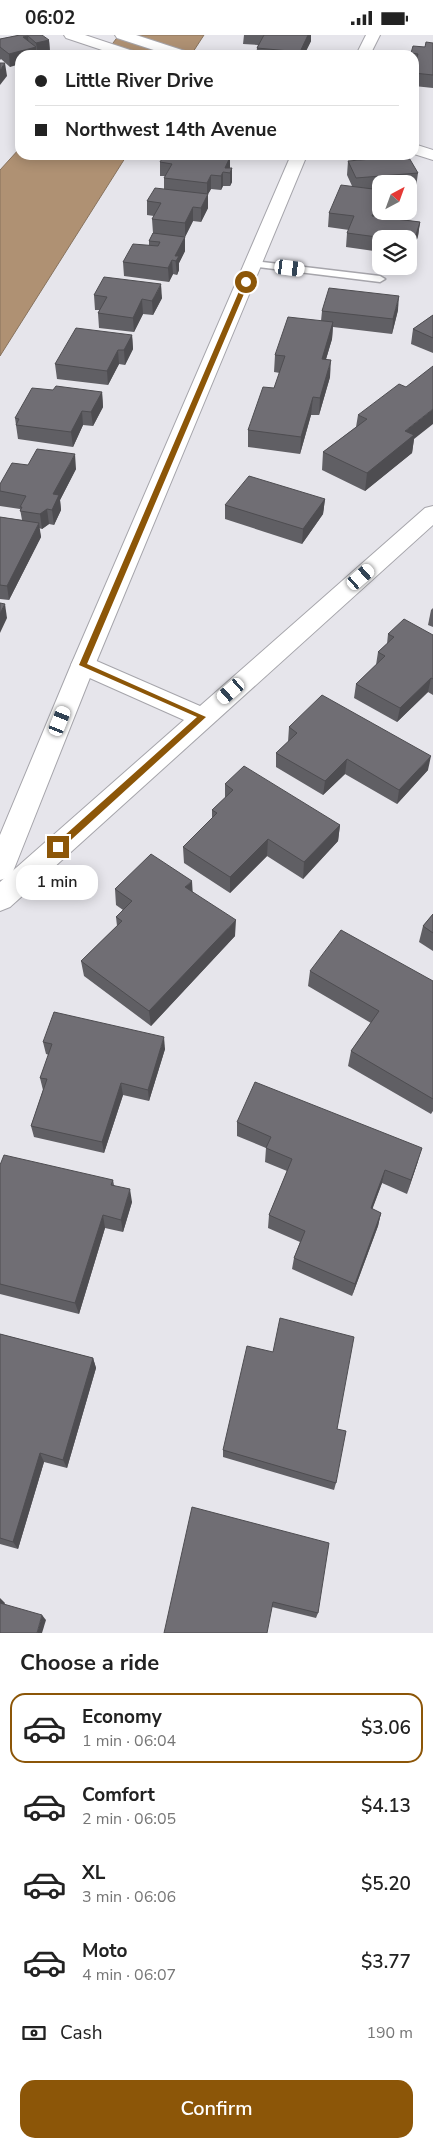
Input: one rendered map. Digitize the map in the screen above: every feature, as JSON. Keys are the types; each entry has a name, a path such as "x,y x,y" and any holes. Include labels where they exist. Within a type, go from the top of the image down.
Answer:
{"street":[{"path":"70,35 116,50"},
{"path":"122,35 168,50"},
{"path":"365,50 372,35"},
{"path":"419,151 433,155"},
{"path":"0,869 83,665 298,160"},
{"path":"0,899 433,513"},
{"path":"83,665 202,717"}],"lane":[{"path":"254,263 380,279"}],"shaded area":[{"path":"119,35 204,35 194,50 108,50"},
{"path":"15,154 15,160 124,160 0,356 0,170"}],"building":[{"path":"20,35 42,35 49,40 36,43 28,36 23,37 36,47 15,50 15,52 9,54 0,47 0,39"},
{"path":"264,35 308,35 301,50 257,48"},
{"path":"426,42 433,43 433,75 419,74 419,50 412,50 413,46 425,47"},
{"path":"0,63 5,63 0,70"},
{"path":"161,160 229,160 225,168 232,168 230,173 223,172 221,176 211,175 207,183 164,178 172,164 160,162"},
{"path":"410,160 418,173 372,175 372,177 356,178 348,161"},
{"path":"341,185 372,189 372,220 420,222 417,232 372,230 372,236 347,233 354,216 329,213"},
{"path":"155,188 208,194 201,208 193,207 185,223 152,219 161,203 147,201"},
{"path":"153,233 185,237 175,256 179,256 176,261 172,260 168,268 123,262 133,244 158,246 160,242 149,241"},
{"path":"104,277 161,284 152,301 142,299 133,318 98,313 107,297 94,295"},
{"path":"329,288 399,296 393,319 322,311"},
{"path":"433,315 433,338 413,329"},
{"path":"288,317 333,322 322,359 331,360 320,398 313,397 301,437 248,430 263,387 274,388 285,356 275,355"},
{"path":"76,328 132,335 124,350 118,350 107,371 55,364"},
{"path":"433,366 433,409 405,431 414,435 367,473 323,452 367,419 358,415 399,384 406,387"},
{"path":"56,386 102,392 91,412 82,411 71,432 16,425 19,419 15,418 32,388 53,390"},
{"path":"37,449 75,454 53,494 59,495 52,510 47,509 40,514 20,511 26,496 0,491 0,484 12,463 28,465"},
{"path":"249,476 325,499 303,529 225,505"},
{"path":"0,517 39,523 7,586 0,585"},
{"path":"0,603 5,604 0,613"},
{"path":"404,619 433,635 433,679 431,678 400,708 356,684 385,656 378,652 394,637 388,634"},
{"path":"322,695 431,756 399,790 347,759 325,781 276,753 297,733 289,727"},
{"path":"244,766 340,825 304,862 268,839 230,877 183,847 217,813 212,810 233,790 225,784"},
{"path":"151,854 192,881 185,887 236,920 149,1011 81,961 122,921 116,917 132,901 115,889"},
{"path":"433,914 433,933 423,926"},
{"path":"341,930 433,981 433,1099 351,1051 379,1011 310,971"},
{"path":"54,1012 164,1037 148,1090 121,1083 102,1142 31,1126 47,1079 40,1078 52,1044 43,1042"},
{"path":"255,1082 422,1148 411,1180 385,1170 371,1208 381,1213 355,1284 294,1258 305,1231 269,1215 292,1159 266,1148 271,1137 237,1122"},
{"path":"4,1155 113,1180 111,1185 130,1189 121,1220 103,1215 75,1303 0,1284 0,1165"},
{"path":"280,1318 354,1337 337,1429 346,1431 336,1483 223,1450 247,1346 273,1352"},
{"path":"0,1334 93,1358 63,1460 40,1453 13,1542 0,1538"},
{"path":"192,1507 329,1543 318,1613 273,1602 267,1633 164,1633"},
{"path":"0,1603 42,1615 37,1633 0,1633"}],"route":[{"path":"58,847 202,717 83,665 246,282"}]}
